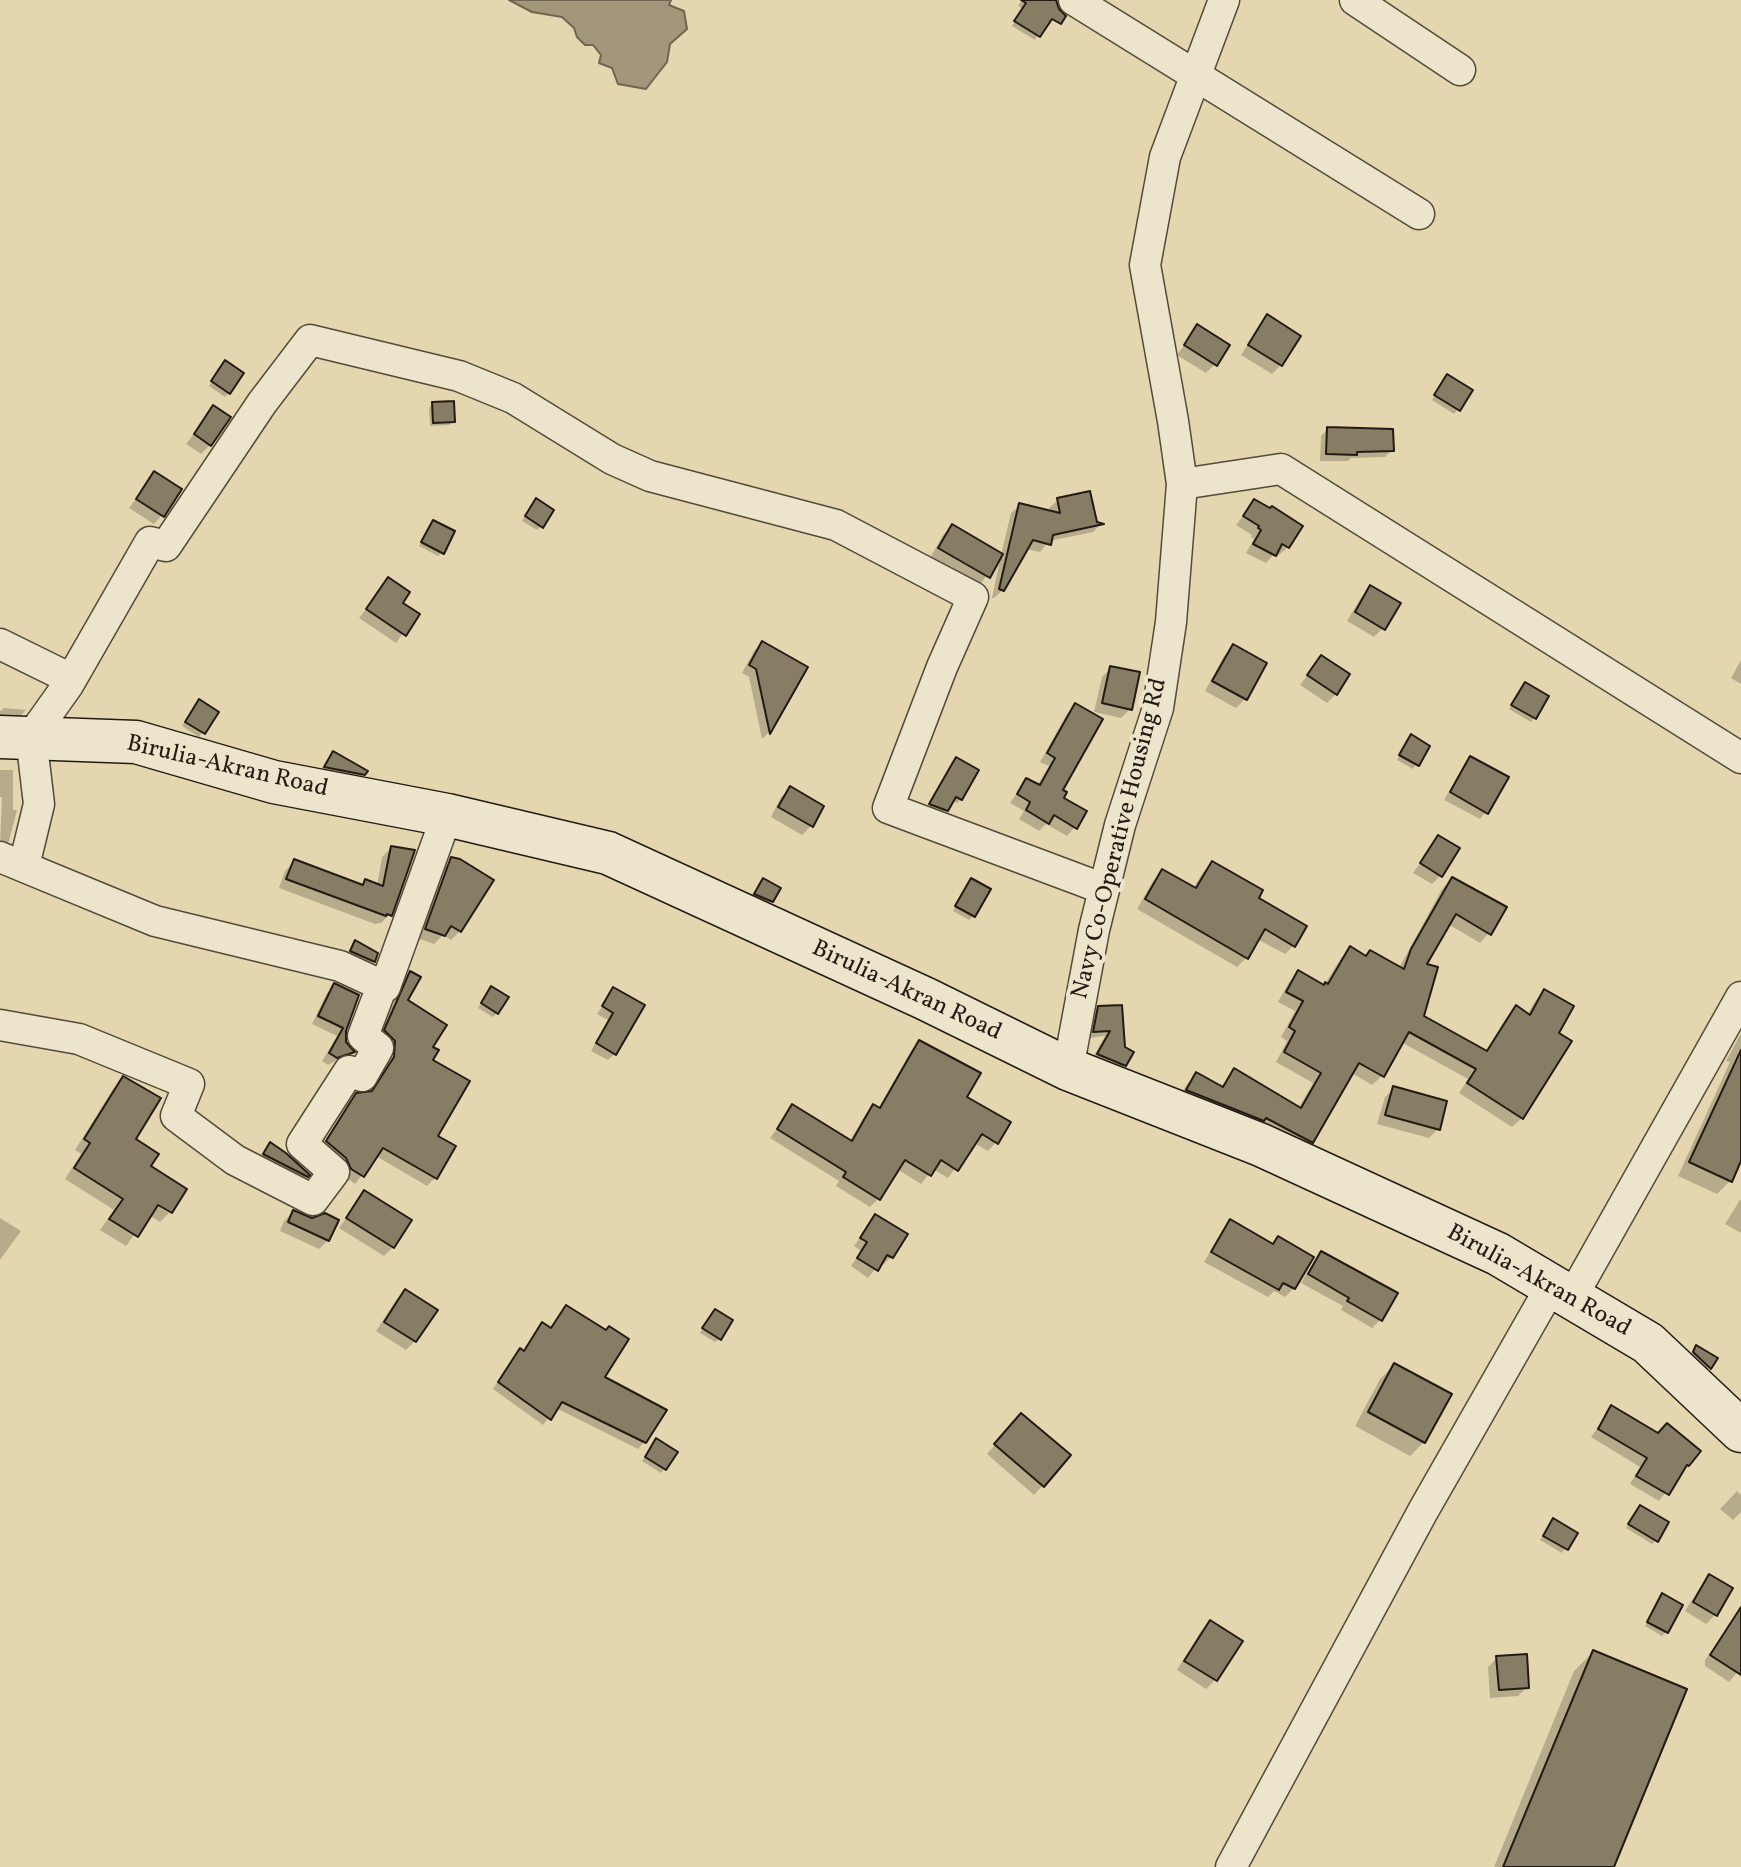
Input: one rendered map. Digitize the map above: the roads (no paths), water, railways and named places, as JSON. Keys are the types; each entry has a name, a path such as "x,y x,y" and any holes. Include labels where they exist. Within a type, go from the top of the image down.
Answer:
{"street":[{"path":"1074,0 1419,214"},
{"name":"Navy Co-Operative Housing Rd","path":"1068,1069 1104,889 1120,825 1158,708 1171,622 1182,484 1145,265 1165,157 1224,0"},
{"path":"1355,0 1460,70"},
{"path":"382,986 340,966 155,921 12,861 39,804 15,737 71,679 150,542 166,546 262,403 310,340 459,376 513,398 612,459 637,470 836,525 973,597 942,667 888,808 1104,889"},
{"path":"1182,484 1281,469 1741,758"},
{"path":"0,644 71,679"},
{"name":"Birulia-Akran Road","path":"15,737 136,742 274,782 447,815 608,853 912,993 1068,1069 1261,1145 1498,1254 1648,1343 1741,1431"},
{"path":"0,1025 79,1039 189,1084 176,1116 235,1160 313,1200 334,1172 302,1144 349,1071 362,1076 378,1048 363,1036 382,986 385,987 447,815"},
{"path":"1231,1867 1423,1511 1562,1291 1741,997"}]}
